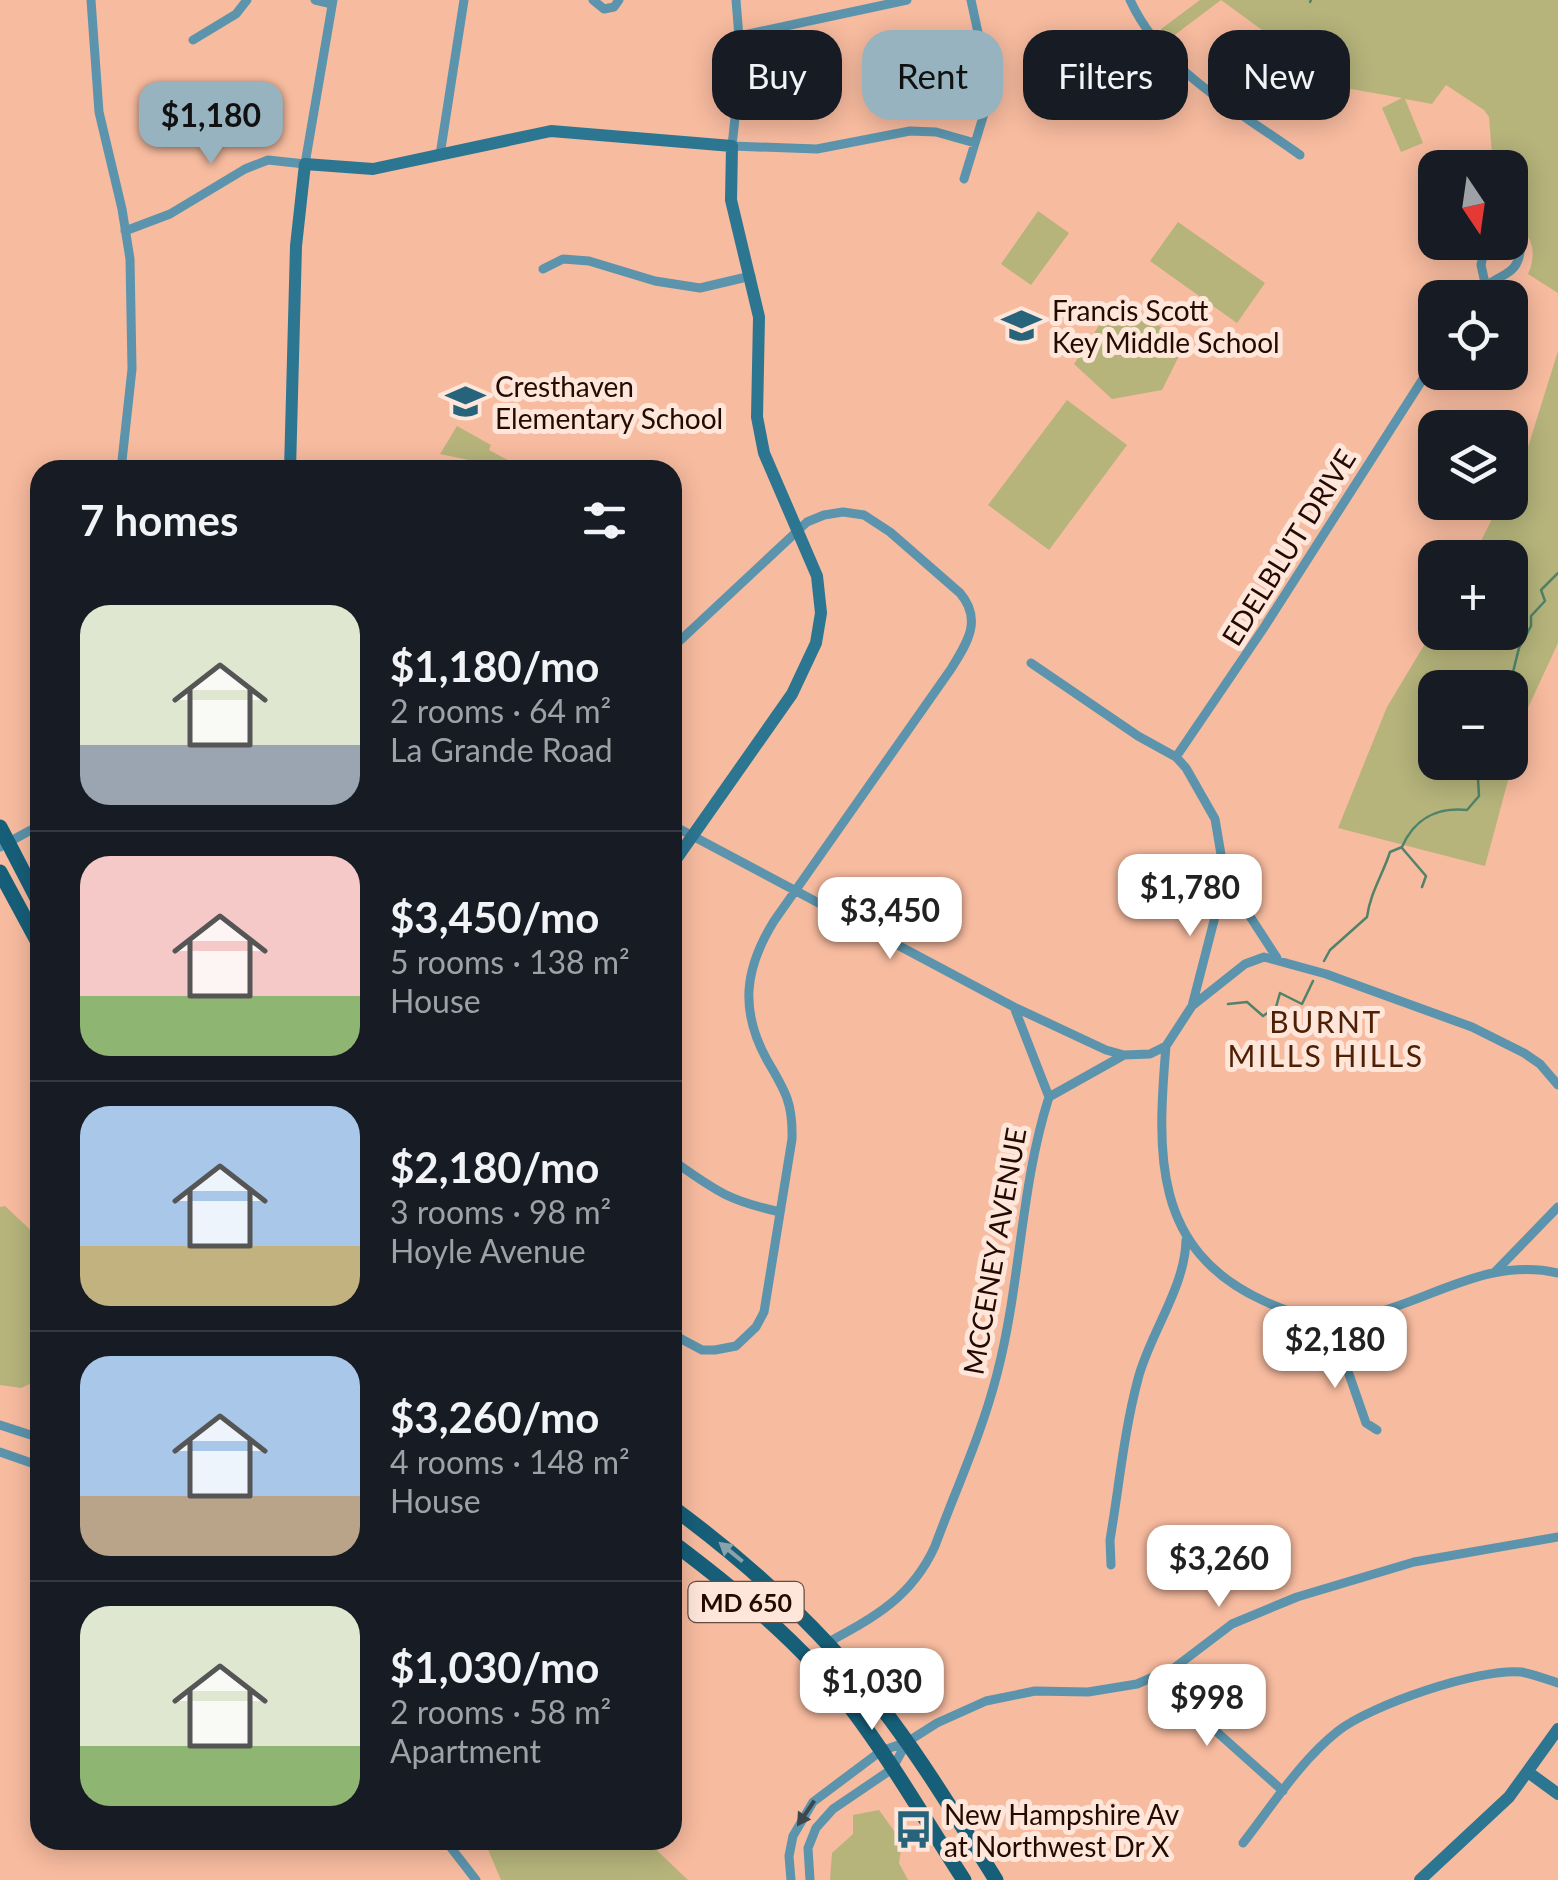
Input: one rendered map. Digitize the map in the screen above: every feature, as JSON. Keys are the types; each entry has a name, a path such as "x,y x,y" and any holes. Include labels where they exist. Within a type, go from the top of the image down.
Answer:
{"main road":[{"path":"0,828 4,845 30,888"},
{"path":"0,872 30,928"},
{"name":"MD 650","path":"682,1515 747,1565 827,1643 907,1742 996,1880"},
{"name":"MD 650","path":"682,1550 724,1581 805,1656 850,1706 964,1880"}],"street":[{"path":"91,0 99,112 126,230 133,309 132,369 122,460"},
{"path":"194,40 236,14 247,0"},
{"path":"290,460 296,246 305,164 333,2 314,0"},
{"path":"440,155 464,0"},
{"path":"593,0 604,10 619,0"},
{"path":"736,0 739,30"},
{"path":"768,30 906,0"},
{"path":"964,180 986,104 988,79 971,0"},
{"path":"1130,0 1162,51 1300,155"},
{"path":"682,851 792,694 816,643 821,613 820,588 764,452 757,417 759,318 731,200 735,120"},
{"path":"126,230 170,214 244,169 268,160 373,169 551,131 817,149 910,131 936,132 975,143"},
{"path":"543,269 563,259 589,261 656,282 700,288 750,276"},
{"path":"1494,280 1514,270 1520,260"},
{"name":"EDELBLUT DRIVE","path":"1176,756 1263,629 1418,387"},
{"path":"682,639 807,522 843,512 864,515 890,532 960,593 969,604 973,627 952,669 757,949 748,988 750,1013 756,1037 787,1091 793,1114 764,1312 747,1339 715,1350 702,1350 682,1339"},
{"path":"1030,663 1138,736 1176,756 1216,819 1226,878 1192,1006"},
{"path":"682,830 1014,1007 1124,1055"},
{"path":"4,845 30,831"},
{"path":"1226,878 1277,958"},
{"path":"1558,1085 1524,1053 1472,1027 1277,958 1264,957 1245,964 1192,1006 1166,1046 1160,1144 1171,1205 1197,1253 1243,1292 1317,1322 1359,1318 1470,1277 1536,1270 1558,1273"},
{"path":"1014,1007 1049,1097"},
{"name":"MCCENEY AVENUE","path":"827,1643 893,1603 924,1570 934,1546 997,1374 1029,1174 1049,1097 1124,1055 1150,1054 1166,1046"},
{"path":"682,1167 737,1202 780,1212"},
{"path":"1495,1272 1558,1207"},
{"path":"1111,1565 1110,1540 1138,1380 1176,1283 1186,1252 1186,1237"},
{"path":"1317,1322 1343,1357 1366,1424 1377,1430"},
{"path":"0,1425 30,1435"},
{"path":"0,1452 30,1462"},
{"path":"791,1880 789,1856 793,1836 813,1802 880,1751 907,1742 986,1701 1034,1691 1113,1690 1174,1668 1232,1624 1258,1610 1414,1562 1558,1537"},
{"path":"1174,1668 1218,1733 1284,1791"},
{"path":"1243,1844 1338,1731 1395,1702 1450,1683 1500,1672 1521,1672 1558,1683"},
{"path":"1420,1880 1509,1797 1558,1729"},
{"path":"810,1880 808,1848 816,1828 834,1809 892,1770 907,1742"},
{"path":"1528,1772 1558,1794"},
{"path":"456,1850 476,1880"}],"shaded area":[{"path":"1200,0 1221,0 1181,30 1161,29"},
{"path":"1221,0 1558,0 1558,293 1528,274 1532,251 1528,237 1528,150 1492,150 1489,117 1484,110 1446,85 1432,104 1405,99 1423,143 1401,152 1382,108 1402,98 1350,89 1350,30 1262,30"},
{"path":"1038,211 1069,233 1031,285 1001,264"},
{"path":"1178,222 1265,283 1237,323 1150,261"},
{"path":"1128,304 1185,344 1162,390 1112,399 1074,364 1111,307"},
{"path":"1558,351 1558,643 1528,708 1528,670 1418,670 1418,780 1508,780 1485,866 1338,828 1387,707 1421,650 1528,650 1528,540 1482,540 1492,520 1528,520 1528,446"},
{"path":"1067,400 1127,445 1049,550 988,505"},
{"path":"457,426 491,445 489,450 508,460 469,460 440,454"},
{"path":"5,1206 30,1229 30,1384 21,1388 0,1385 0,1207"},
{"path":"879,1810 902,1842 899,1863 908,1880 830,1880 832,1853 853,1834 853,1815"},
{"path":"488,1850 656,1850 688,1880 501,1880"}],"waterway":[{"path":"1514,670 1519,648 1531,626 1531,616 1545,601 1541,590 1558,573"},
{"path":"1324,961 1330,950 1367,917 1390,852 1402,847 1413,829 1428,817 1467,810 1479,796 1478,780"},
{"path":"1402,848 1426,876 1422,887"},
{"path":"1228,1004 1247,1002 1263,1016 1276,1007 1280,993 1302,1004 1313,981"}],"place":[{"name":"Francis Scott Key Middle School","path":"1022,326"},
{"name":"Cresthaven Elementary School","path":"465,402"},
{"name":"New Hampshire Av at Northwest Dr X","path":"914,1830"}],"district":[{"name":"BURNT MILLS HILLS","path":"1326,1038"}]}
